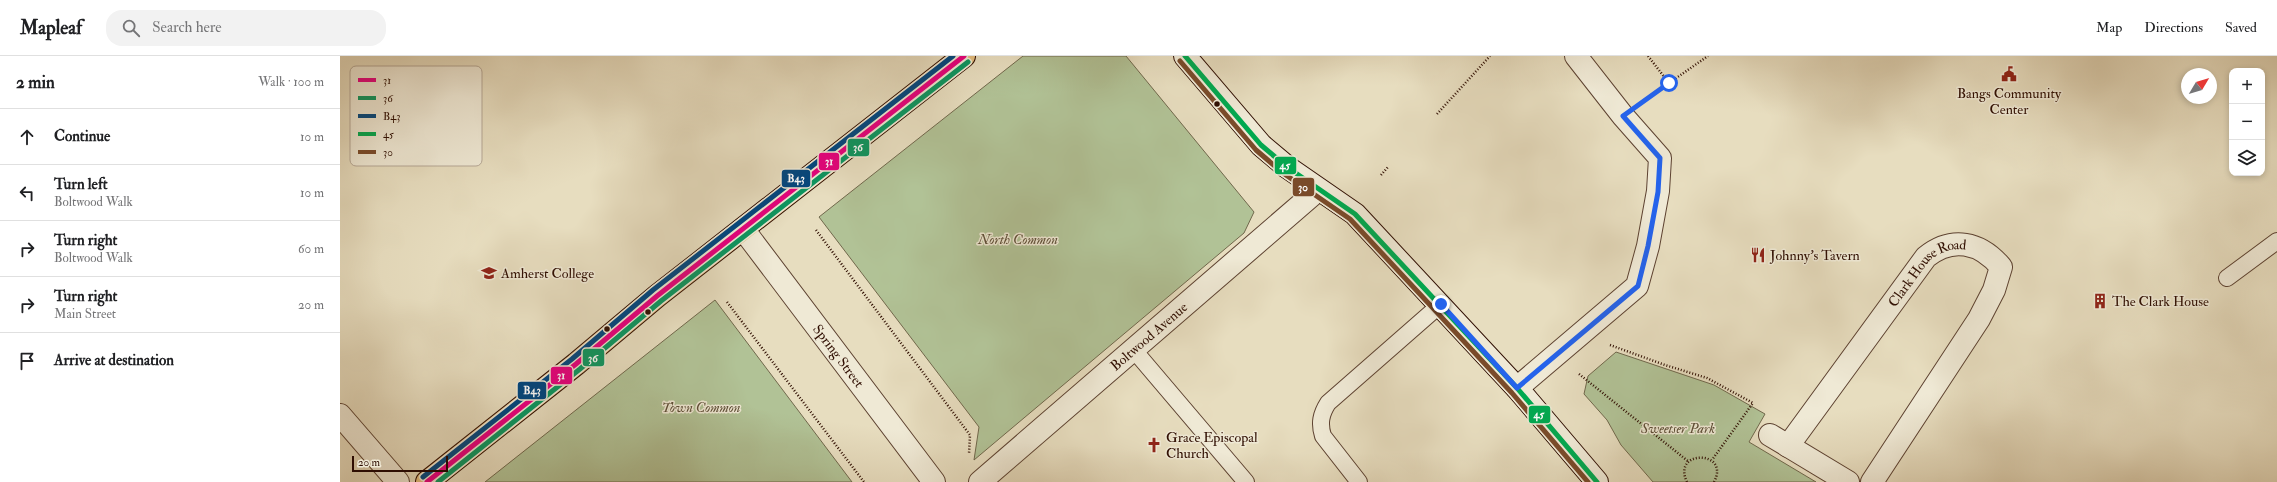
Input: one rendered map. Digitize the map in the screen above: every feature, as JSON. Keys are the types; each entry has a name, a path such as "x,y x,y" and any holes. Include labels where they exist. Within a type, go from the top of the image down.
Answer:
{"main road":[{"path":"427,482 576,364 657,296 964,56"}],"street":[{"path":"1185,56 1261,145 1318,190 1355,214 1441,304 1517,388 1597,482"},
{"path":"1517,388 1638,286 1648,246 1658,192 1660,158 1623,116 1576,56"},
{"name":"Boltwood Avenue","path":"980,482 1318,190"},
{"name":"Spring Street","path":"743,230 934,482"},
{"name":"Clark House Road","path":"1848,482 1779,441 1926,256 1938,247 1954,243 1966,245 1990,255 2001,267 1994,290 1982,313 1872,482"},
{"path":"340,415 398,482"}],"lane":[{"path":"2227,278 2277,241"},
{"path":"1359,482 1323,436 1320,427 1324,410 1328,403 1441,304"},
{"path":"1133,349 1246,482"}],"path":[{"path":"1437,114 1490,56"},
{"path":"1648,56 1669,83"},
{"path":"1623,116 1708,56"},
{"path":"1381,175 1388,167"},
{"path":"816,230 970,435 968,459"},
{"path":"727,302 864,482"},
{"path":"1610,345 1665,365 1707,378 1753,402 1712,460"},
{"path":"1579,374 1689,462"},
{"path":"1687,482 1684,472 1689,462 1697,457 1712,460"},
{"path":"1712,460 1717,470 1714,482"}],"green space":[{"name":"North Common","path":"1023,56 1126,56 1254,212 1244,233 974,460 979,427 819,217"},
{"name":"Town Common","path":"715,300 852,482 485,482"},
{"name":"Sweetser Park","path":"1616,352 1714,385 1765,414 1749,442 1816,482 1653,482 1621,445 1607,420 1584,394 1588,376"}],"transit line":[{"name":"B43","path":"423,477 572,359 653,290 953,56"},
{"name":"31","path":"427,482 576,364 657,296 964,56"},
{"name":"45","path":"1185,56 1261,145 1287,167 1355,214 1517,388 1597,482"},
{"name":"30","path":"1180,61 1256,150 1283,173 1350,219 1512,393 1588,482"},
{"name":"36","path":"438,482 580,369 661,301 968,62"}],"place":[{"name":"Bangs Community Center","path":"2009,74"},
{"name":"Johnny's Tavern","path":"1758,255"},
{"name":"Amherst College","path":"489,273"},
{"name":"The Clark House","path":"2100,301"},
{"name":"Grace Episcopal Church","path":"1154,445"}],"route":[{"path":"1441,304 1517,388 1638,286 1648,246 1658,192 1660,158 1623,116 1669,83"}]}
